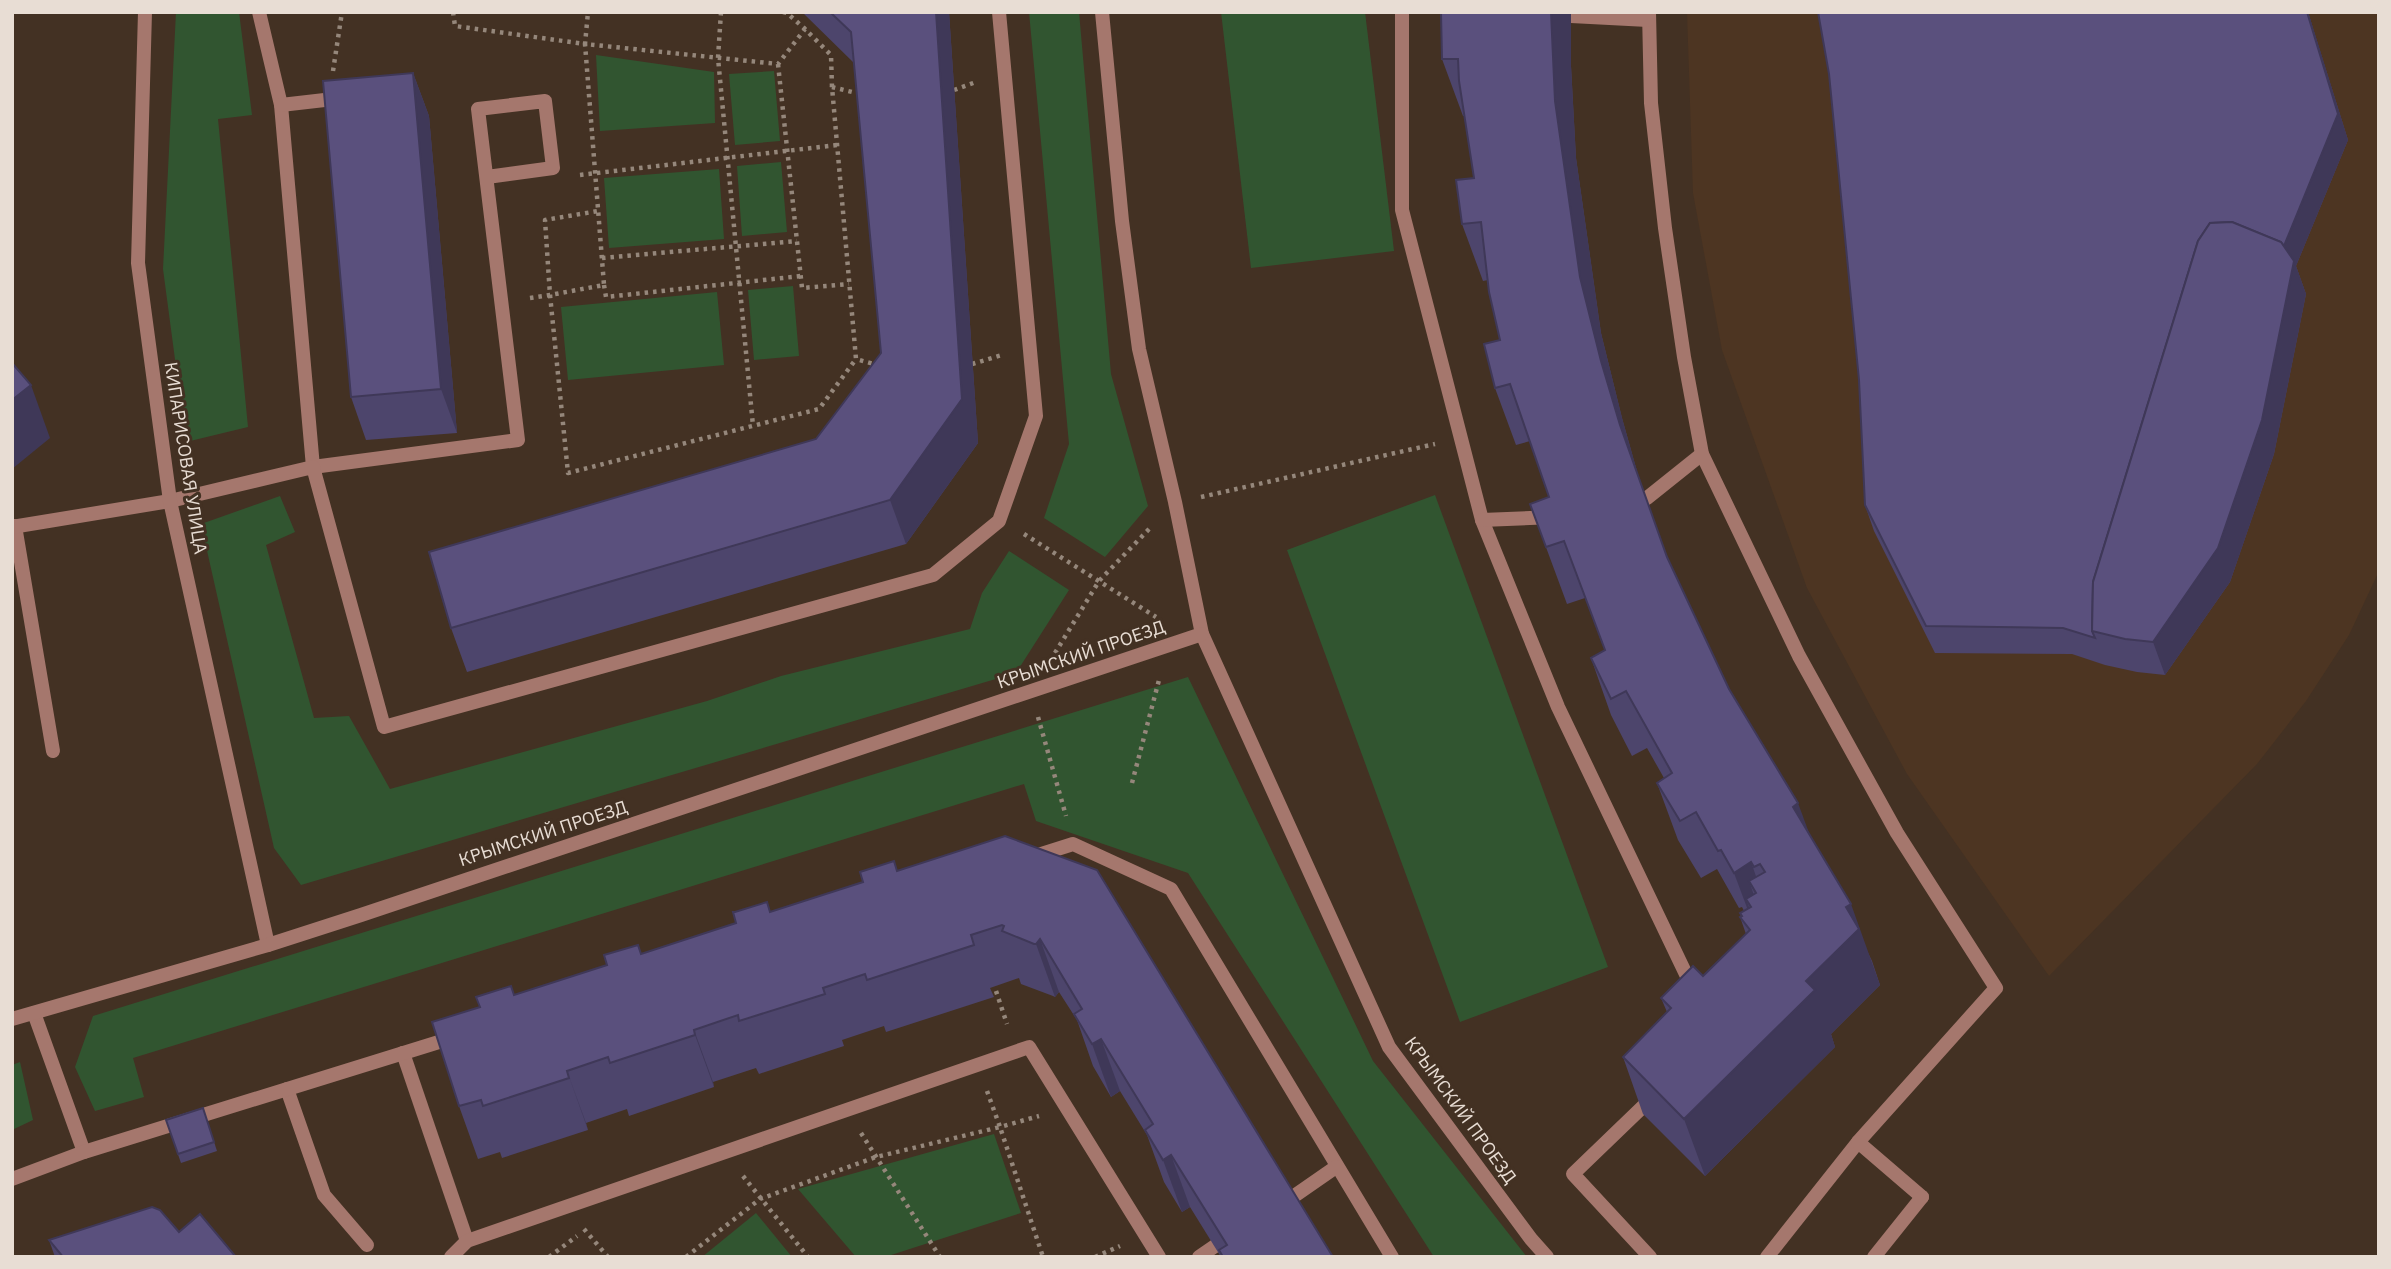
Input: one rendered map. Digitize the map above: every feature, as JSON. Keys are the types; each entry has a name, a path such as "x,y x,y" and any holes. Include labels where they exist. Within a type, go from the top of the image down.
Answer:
{"street":[{"name":"КИПАРИСОВАЯ УЛИЦА","path":"145,12 138,263 170,501 268,944"},
{"path":"259,12 281,105 313,467 384,727 933,576 999,521 1036,416 999,12"},
{"name":"КРЫМСКИЙ ПРОЕЗД","path":"1102,12 1122,221 1139,349 1175,502 1202,634 1389,1047 1547,1257"},
{"path":"1402,12 1402,209 1482,520 1558,707 1699,999"},
{"path":"1571,16 1648,16 1651,103 1665,228 1702,454 1812,680 1897,833 1996,988 1858,1142 1767,1257"},
{"path":"281,105 355,96"},
{"path":"53,751 14,526 170,501 313,467 518,440 478,109 545,101 554,167 487,177"},
{"path":"1647,498 1702,454"},
{"path":"1482,520 1554,517"},
{"name":"КРЫМСКИЙ ПРОЕЗД","path":"12,1019 268,944 1202,634"},
{"path":"1022,860 1073,844 1171,889 1392,1257"},
{"path":"34,1013 84,1152"},
{"path":"12,1179 84,1152 469,1032"},
{"path":"451,1257 467,1241 1029,1047 1159,1257"},
{"path":"403,1053 467,1241"},
{"path":"1650,1257 1573,1174 1669,1082"},
{"path":"287,1089 324,1195 367,1245"},
{"path":"1858,1142 1923,1197 1874,1257"},
{"path":"1287,1202 1336,1167"},
{"path":"1199,1257 1215,1246"}],"path":[{"path":"329,99 342,12"},
{"path":"453,12 455,26 585,44 778,64"},
{"path":"588,12 585,44 606,297 800,276"},
{"path":"721,12 718,58 753,426"},
{"path":"598,211 545,220 568,473 819,410 856,359 831,55 783,12"},
{"path":"805,29 778,64 802,288 849,284"},
{"path":"832,87 868,97"},
{"path":"568,177 837,145"},
{"path":"602,258 797,241"},
{"path":"502,302 604,285"},
{"path":"856,359 881,366"},
{"path":"977,1065 1043,1257"},
{"path":"686,1257 760,1199 876,1157 1067,1108"},
{"path":"846,1110 940,1257"},
{"path":"724,1152 808,1257"},
{"path":"549,1257 585,1230"}],"shaded area":[{"path":"1687,12 2379,12 2379,571 2349,635 2306,701 2257,764 2049,976 1907,774 1807,588 1722,350 1693,193"}],"green space":[{"path":"176,12 239,12 252,115 218,119 248,427 186,442 163,269"},
{"path":"1029,12 1079,12 1111,374 1148,506 1105,557 1044,518 1069,444"},
{"path":"1221,12 1365,12 1394,251 1251,268"},
{"path":"596,55 714,72 715,123 600,131"},
{"path":"774,71 780,141 735,145 729,74"},
{"path":"781,162 787,232 742,236 737,166"},
{"path":"719,169 724,239 609,248 604,178"},
{"path":"793,286 799,356 754,360 748,290"},
{"path":"717,292 724,365 568,380 561,307"},
{"path":"1435,495 1608,967 1460,1022 1287,550"},
{"path":"280,496 295,532 266,545 314,718 349,716 390,789 707,701 781,676 970,629 982,593 1009,551 1069,590 1016,673 301,885 274,848 201,524"},
{"path":"1188,677 1373,1061 1527,1257 1434,1257 1188,873 1036,821 1024,784 133,1058 144,1097 95,1111 75,1067 93,1016"},
{"path":"20,1062 33,1120 12,1130 12,1065"},
{"path":"994,1134 1021,1213 885,1257 856,1257 798,1189"},
{"path":"756,1213 792,1257 702,1257"}],"building":[{"path":"830,12 936,12 962,399 890,500 451,628 429,552 816,439 881,353 851,32"},
{"path":"1551,12 1555,101 1580,277 1620,425 1667,557 1729,689 1798,803 1793,807 1851,904 1846,907 1859,929 1806,981 1815,990 1684,1119 1623,1057 1671,1008 1661,998 1693,966 1703,976 1750,930 1740,913 1751,907 1746,899 1756,893 1749,881 1765,872 1760,864 1754,867 1751,862 1734,873 1696,812 1680,821 1657,783 1672,773 1626,691 1611,699 1591,658 1605,650 1564,541 1546,547 1530,504 1549,497 1510,384 1495,388 1484,344 1500,340 1489,292 1481,222 1462,224 1456,180 1474,178 1458,59 1442,59 1441,13"},
{"path":"1818,12 2307,12 2338,114 2284,246 2281,242 2232,222 2210,223 2198,241 2093,582 2092,631 2095,638 2063,628 1926,626 1865,505 1859,380 1829,74"},
{"path":"413,73 441,389 351,397 323,81"},
{"path":"2232,222 2281,242 2294,261 2262,420 2218,548 2153,642 2092,631 2093,582 2198,241 2210,223"},
{"path":"12,363 31,385 12,400"},
{"path":"1005,836 1097,870 1333,1257 1223,1257 1219,1250 1227,1245 1171,1155 1163,1160 1145,1130 1153,1124 1101,1039 1092,1044 1074,1014 1082,1009 1040,939 1034,944 1002,931 1002,925 971,935 974,945 867,980 865,974 823,988 825,994 739,1021 738,1015 694,1030 695,1035 610,1063 608,1057 567,1071 569,1078 483,1106 481,1100 459,1106 432,1022 480,1007 476,997 511,986 514,995 607,965 604,955 638,945 641,954 736,923 733,912 767,902 770,912 863,882 860,872 894,861 897,871"},
{"path":"203,1108 214,1142 178,1154 166,1120"},
{"path":"152,1207 160,1210 179,1232 200,1214 236,1257 63,1257 49,1240"}]}
